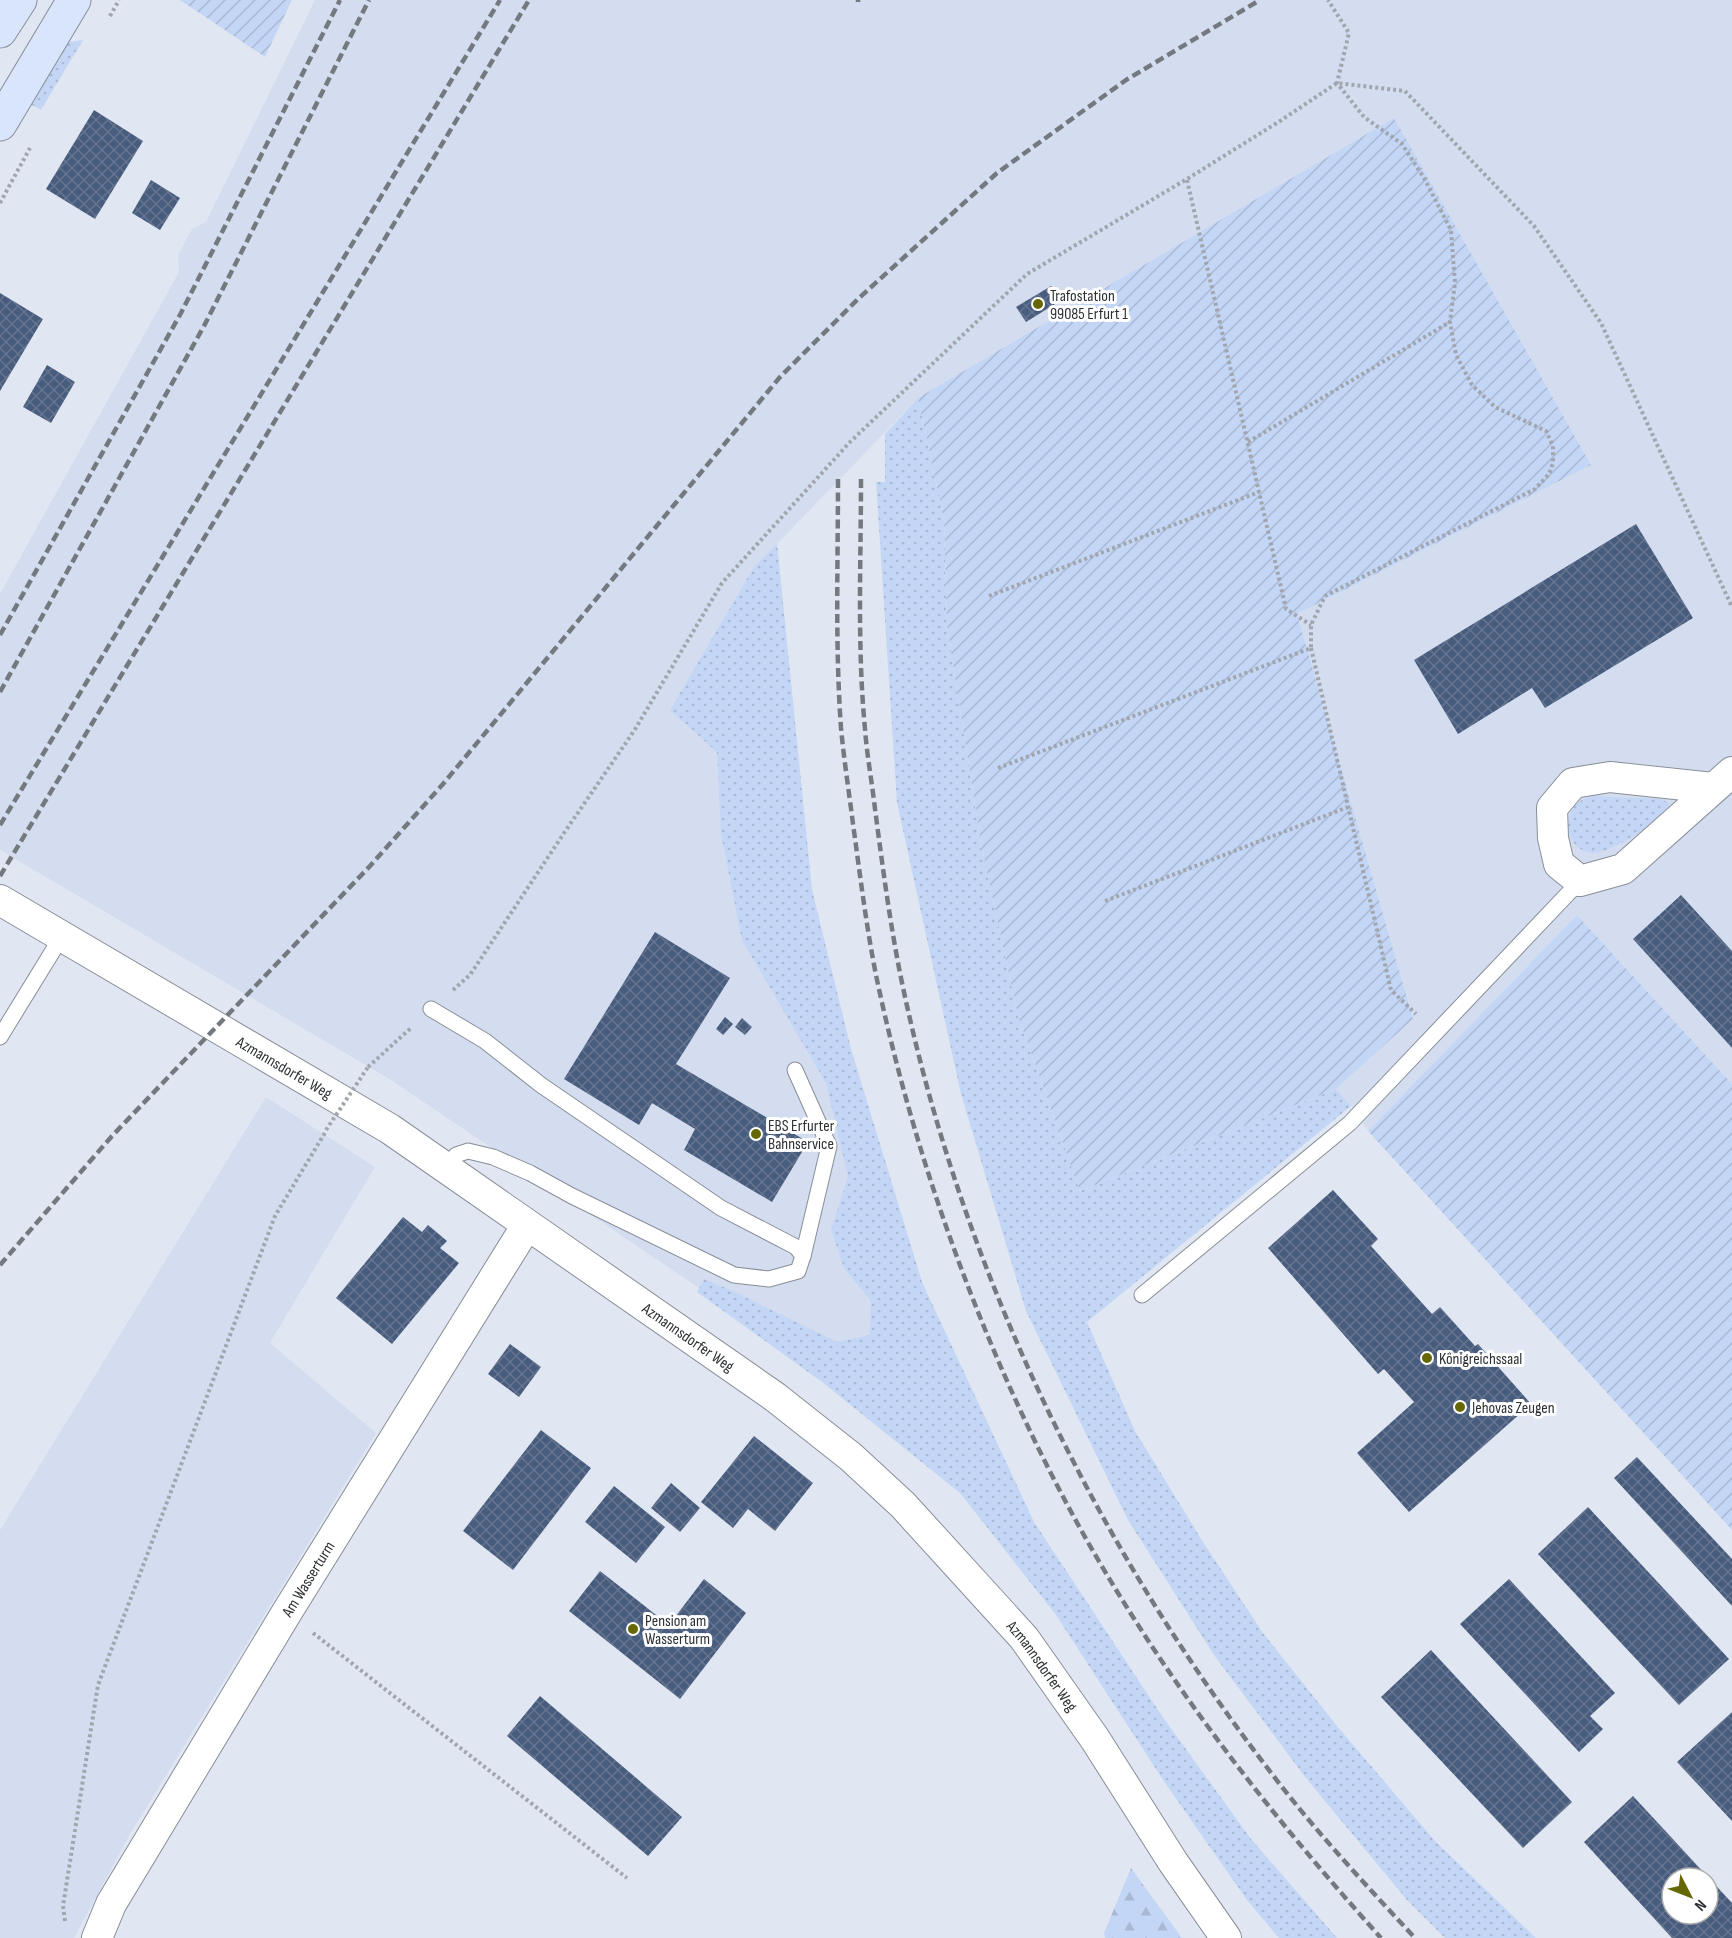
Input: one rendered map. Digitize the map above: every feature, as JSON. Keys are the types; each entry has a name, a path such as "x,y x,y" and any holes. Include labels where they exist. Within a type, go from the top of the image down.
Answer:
{"main road":[{"path":"0,31 20,0"},
{"path":"0,124 74,0"}],"street":[{"path":"1610,777 1723,780 1623,869 1580,881 1559,864 1553,838 1552,808 1573,783 1610,777"},
{"name":"Azmannsdorfer Weg","path":"0,900 390,1129 775,1397 851,1457 903,1506 1024,1638 1095,1739 1173,1862 1226,1938"},
{"name":"Am Wasserturm","path":"97,1938 111,1904 287,1612 527,1225"}],"lane":[{"path":"1142,1295 1350,1123 1580,881"},
{"path":"0,1037 62,936"},
{"path":"431,1010 485,1041 541,1085 721,1208 796,1247 803,1256"},
{"path":"446,1169 456,1155 468,1151 493,1157 530,1173 734,1275 769,1279 798,1271 829,1146 795,1070"}],"path":[{"path":"1328,0 1348,33 1337,82"},
{"path":"1337,82 1364,117 1402,144 1424,178 1451,230 1455,283 1450,322 1456,355 1472,385 1495,407 1546,431 1553,446 1553,463 1549,474 1535,489 1325,596 1311,625 1311,648 1391,990 1436,1033"},
{"path":"65,1928 63,1906 98,1685 275,1216 326,1130 368,1067 470,975 634,731 722,583 850,442 1026,274 1281,121 1337,82 1405,91 1534,226 1600,322 1732,607"},
{"path":"0,203 32,144"},
{"path":"1187,179 1286,609 1311,625"},
{"path":"1248,442 1450,322"},
{"path":"988,596 1259,492"},
{"path":"998,768 1311,648"},
{"path":"1105,901 1348,807"},
{"path":"287,1612 627,1878"}],"shaded area":[{"path":"315,0 1732,0 1732,1084 1577,915 1368,1131 1336,1089 1413,1019 1297,614 1591,465 918,398 777,544 812,890 851,1049 922,1282 850,1390 391,1080 0,850 0,594 179,272 178,255 192,229 206,222"},
{"path":"266,1097 375,1167 270,1343 376,1433 130,1834 74,1938 0,1938 0,1530"}],"green space":[{"path":"180,0 292,0 265,57"},
{"path":"83,40 41,110 30,104 69,42"},
{"path":"1394,118 1591,465 1297,614 1413,1019 1336,1089 1080,1191 1018,1016 981,844 947,626 944,520 918,398"},
{"path":"918,398 944,520 947,626 981,844 1018,1016 1080,1191 1336,1089 1351,1106 1087,1322 1135,1431 1203,1542 1263,1633 1337,1726 1435,1841 1536,1938 1445,1938 1407,1900 1305,1777 1214,1655 1128,1520 1026,1311 961,1094 897,803 876,482 885,482 885,434"},
{"path":"777,544 812,890 851,1049 922,1282 1034,1522 1162,1716 1251,1839 1337,1938 1279,1938 1247,1900 1163,1780 1056,1615 960,1493 822,1382 697,1292 704,1279 837,1342 870,1335 871,1301 844,1268 831,1230 848,1177 826,1083 742,940 721,834 717,752 670,710 754,567"},
{"path":"1591,796 1660,799 1669,803 1668,811 1643,831 1620,844 1591,853 1583,850 1571,839 1568,824 1573,808 1580,801"},
{"path":"1577,915 1732,1084 1732,1530 1368,1131"},
{"path":"1131,1868 1182,1938 1105,1938 1104,1933"}],"building":[{"path":"94,110 143,141 95,219 46,189"},
{"path":"151,180 180,198 160,230 132,213"},
{"name":"Trafostation 99085 Erfurt 1","path":"1051,286 1060,301 1026,322 1016,307"},
{"path":"0,293 43,319 0,391"},
{"path":"47,365 75,382 51,423 23,407"},
{"path":"1636,524 1693,618 1545,708 1532,688 1458,734 1414,660"},
{"path":"1681,895 1732,951 1732,1048 1633,939"},
{"path":"655,932 730,978 676,1064 808,1142 772,1202 684,1150 695,1129 652,1103 639,1125 564,1079"},
{"path":"725,1017 733,1024 723,1035 716,1029"},
{"path":"742,1018 752,1027 745,1035 735,1027"},
{"name":"Königreichssaal","path":"1333,1190 1378,1239 1371,1246 1432,1314 1440,1307 1475,1346 1478,1344 1531,1404 1409,1512 1357,1453 1414,1402 1384,1369 1378,1374 1268,1248"},
{"path":"403,1217 422,1232 428,1225 447,1241 440,1248 459,1263 392,1344 336,1298"},
{"path":"510,1344 541,1367 519,1397 488,1374"},
{"path":"541,1430 591,1468 513,1570 463,1531"},
{"path":"754,1436 813,1483 775,1531 748,1509 733,1528 701,1502"},
{"path":"1637,1457 1732,1559 1732,1606 1614,1478"},
{"path":"671,1483 700,1508 680,1532 651,1508"},
{"path":"614,1486 665,1527 636,1563 585,1522"},
{"path":"1588,1507 1729,1659 1679,1705 1538,1554"},
{"path":"600,1571 669,1625 704,1579 746,1613 680,1699 569,1611"},
{"path":"1509,1579 1615,1693 1590,1716 1603,1729 1579,1752 1460,1624"},
{"path":"1431,1650 1572,1802 1523,1848 1381,1697"},
{"path":"540,1696 682,1817 648,1856 507,1736"},
{"path":"1732,1712 1732,1821 1677,1762"},
{"path":"1633,1796 1698,1866 1660,1866 1660,1925 1584,1842"},
{"path":"1720,1890 1732,1903 1732,1938 1672,1938 1661,1926 1720,1926"}],"railway":[{"path":"0,635 181,313 340,0"},
{"path":"0,692 204,326 369,0"},
{"path":"0,825 500,0"},
{"path":"0,876 529,0"},
{"path":"0,1265 112,1136 370,866 443,784 780,377 859,298 997,173 1126,80 1260,0"},
{"path":"838,479 837,635 841,728 869,937 894,1055 916,1135 971,1294 1003,1373 1039,1449 1077,1523 1147,1639 1242,1772 1381,1938"},
{"path":"861,479 860,635 863,698 868,759 892,929 924,1077 956,1184 995,1289 1039,1392 1090,1493 1146,1590 1206,1684 1289,1796 1415,1938"}],"place":[{"name":"Trafostation 99085 Erfurt 1","path":"1038,304"},
{"name":"EBS Erfurter Bahnservice","path":"756,1134"},
{"name":"Königreichssaal","path":"1427,1358"},
{"name":"Jehovas Zeugen","path":"1460,1407"},
{"name":"Pension am Wasserturm","path":"633,1629"}]}
